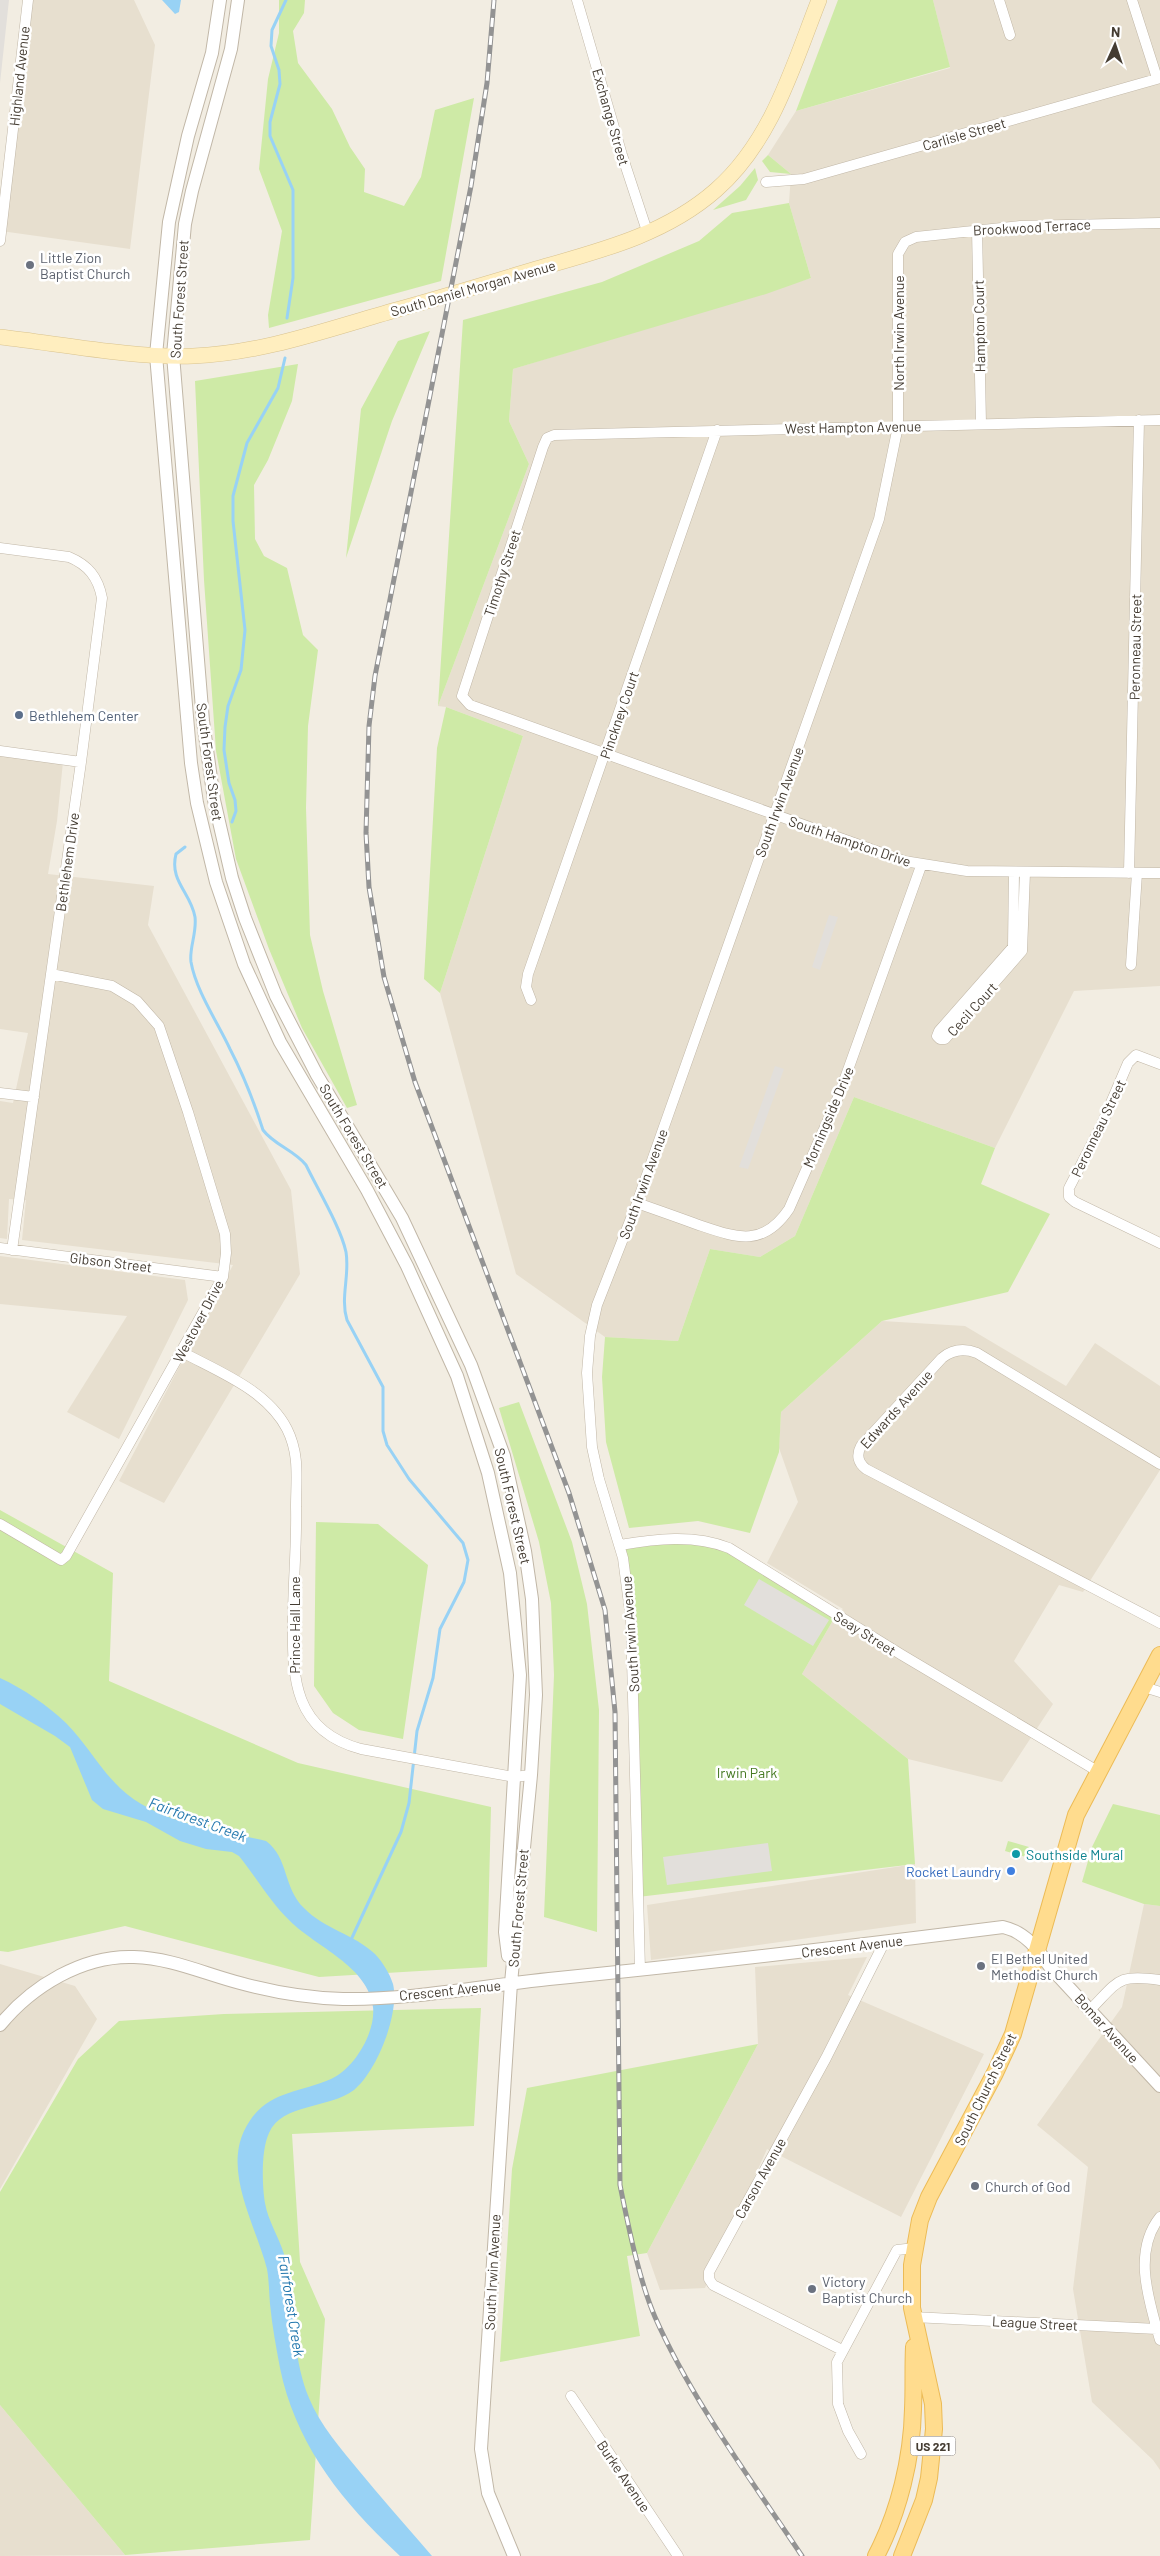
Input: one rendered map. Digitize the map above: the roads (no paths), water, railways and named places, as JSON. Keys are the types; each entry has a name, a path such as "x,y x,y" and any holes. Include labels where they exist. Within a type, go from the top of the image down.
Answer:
{"main road":[{"name":"South Daniel Morgan Avenue","path":"0,337 156,355 229,352 297,340 615,246 648,234 686,212 715,191 751,150 774,112 819,0"},
{"name":"South Church Street","path":"914,2325 911,2284 920,2220 929,2197 995,2073 1013,2034 1036,1947 1076,1815 1160,1655"},
{"name":"US 221","path":"876,2556 896,2507 910,2445 914,2325"},
{"name":"US 221","path":"902,2556 924,2500 929,2478 934,2428 933,2404 914,2325"}],"street":[{"name":"Highland Avenue","path":"0,241 28,0"},
{"name":"South Forest Street","path":"220,0 212,53 188,136 168,222 156,355 186,723 192,771 206,843 229,923 261,1003 298,1075 367,1190 404,1259 437,1328 474,1424 500,1523 516,1624 520,1675 506,1932 511,1983"},
{"name":"South Forest Street","path":"238,0 231,48 192,191 185,224 173,355 207,761 222,839 245,918 276,996 313,1067 370,1161 411,1235 471,1365 489,1410 516,1503 532,1599 536,1695 531,1775 511,1983"},
{"name":"Exchange Street","path":"577,0 622,155 648,234"},
{"path":"999,0 1010,35"},
{"path":"1132,0 1158,78"},
{"name":"Carlisle Street","path":"766,182 804,179 1158,78"},
{"name":"Brookwood Terrace","path":"906,242 916,237 977,229 1160,223"},
{"name":"Hampton Court","path":"977,229 981,424"},
{"name":"North Irwin Avenue","path":"898,426 898,254 906,242"},
{"name":"Peronneau Street","path":"1131,966 1139,420"},
{"name":"West Hampton Avenue","path":"547,438 561,433 1160,420"},
{"name":"South Irwin Avenue","path":"640,1970 632,1643 628,1585 620,1545 601,1487 592,1447 587,1373 590,1336 597,1305 637,1203 873,538 898,426"},
{"name":"Pinckney Court","path":"531,1000 526,987 528,974 717,430"},
{"name":"Timothy Street","path":"470,705 462,696 463,690 547,438"},
{"name":"Bethlehem Drive","path":"0,548 68,557 79,561 92,572 100,586 102,609 12,1250"},
{"name":"South Hampton Drive","path":"470,705 921,866 967,871 1160,873"},
{"path":"0,751 81,762"},
{"name":"Morningside Drive","path":"637,1203 738,1237 761,1234 780,1221 789,1209 839,1096 921,866"},
{"path":"1017,949 1019,872"},
{"name":"Cecil Court","path":"1017,949 945,1039 940,1039 938,1036 939,1031 1017,949"},
{"name":"Westover Drive","path":"0,1524 62,1560 66,1556 223,1277 226,1253 224,1234 188,1112 159,1026 137,1001 112,986 51,974"},
{"name":"Peronneau Street","path":"1160,1064 1136,1055 1128,1063 1101,1126 1069,1188 1069,1197 1075,1202 1160,1243"},
{"path":"0,1093 34,1097"},
{"name":"Gibson Street","path":"0,1248 223,1277"},
{"name":"Edwards Avenue","path":"1160,1464 977,1353 962,1349 951,1352 942,1358 861,1446 857,1454 859,1463 866,1469 1160,1623"},
{"name":"Prince Hall Lane","path":"182,1352 238,1382 260,1398 279,1417 292,1440 298,1466 293,1589 293,1668 296,1687 303,1705 317,1726 338,1741 361,1749 514,1777 531,1775"},
{"name":"Seay Street","path":"620,1545 640,1541 681,1539 711,1542 729,1548 902,1655 1099,1772"},
{"path":"1144,1686 1160,1692"},
{"name":"Crescent Avenue","path":"0,2025 20,2004 54,1979 93,1963 124,1957 146,1958 167,1962 268,1990 342,1999 415,1994 640,1970 1004,1927 1015,1930 1036,1947"},
{"name":"Carson Avenue","path":"842,2350 713,2285 709,2279 709,2272 826,2058 884,1942"},
{"name":"Bomar Avenue","path":"1036,1947 1050,1967 1160,2086"},
{"path":"1090,2009 1115,1984 1124,1978 1135,1976 1160,1980"},
{"name":"South Irwin Avenue","path":"511,1983 481,2449 488,2494 514,2556"},
{"path":"1160,2216 1151,2231 1145,2258 1145,2279 1160,2340"},
{"path":"861,2454 848,2431 838,2404 836,2369 842,2350 897,2250 915,2248"},
{"name":"League Street","path":"914,2325 1157,2329"},
{"name":"Burke Avenue","path":"571,2396 678,2556"}],"water":[{"path":"162,0 181,0 179,12 175,14"},
{"path":"0,1678 26,1692 59,1716 113,1781 135,1800 152,1810 189,1824 266,1841 279,1856 292,1891 304,1908 321,1921 367,1947 380,1960 390,1976 394,1996 390,2025 385,2041 371,2070 354,2090 344,2096 295,2111 275,2123 266,2140 263,2187 266,2210 284,2254 288,2272 299,2363 309,2398 319,2418 338,2446 432,2556 400,2556 360,2516 325,2472 310,2448 287,2396 272,2320 267,2269 244,2200 238,2165 239,2148 244,2131 261,2108 293,2091 318,2084 340,2074 362,2049 373,2017 373,2007 369,1993 362,1980 351,1969 283,1914 239,1856 232,1852 206,1849 180,1841 146,1822 103,1809 92,1800 70,1747 55,1736 0,1704"}],"waterway":[{"path":"286,0 272,30 271,46 279,70 280,84 270,122 270,136 293,190 293,278 287,318"},
{"path":"232,822 236,811 224,750 225,727 228,706 241,670 245,630 233,521 233,496 247,443 278,388 285,358"},
{"path":"185,847 176,854 175,872 195,917 191,962 198,984 239,1068 263,1130 306,1165 339,1232 347,1261 345,1312 347,1320 383,1387 383,1431 387,1445 409,1479 463,1543 468,1560 464,1582 440,1629 433,1678 417,1731 409,1803 401,1832 350,1942"}],"railway":[{"path":"494,0 487,83 471,186 375,676 369,726 366,833 369,887 384,977 415,1082 569,1493 605,1610 615,1712 620,2185 639,2270 655,2317 686,2378 723,2439 802,2556"}],"place":[{"name":"Little Zion Baptist Church","path":"30,265"},
{"name":"Bethlehem Center","path":"19,715"},
{"name":"Southside Mural","path":"1016,1854"},
{"name":"Rocket Laundry","path":"1011,1871"},
{"name":"El Bethel United Methodist Church","path":"981,1966"},
{"name":"Church of God","path":"975,2186"},
{"name":"Victory Baptist Church","path":"812,2289"}],"park label":[{"name":"Irwin Park","path":"747,1772"}],"water label":[{"name":"Fairforest Creek","path":"198,1819"},
{"name":"Fairforest Creek","path":"292,2306"}]}
